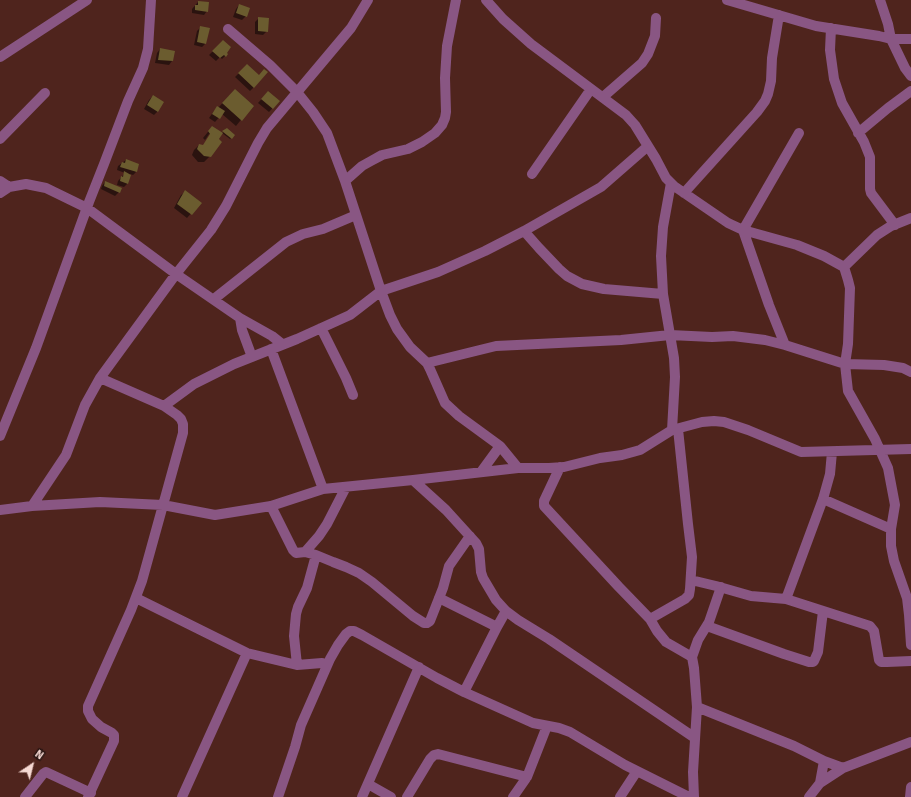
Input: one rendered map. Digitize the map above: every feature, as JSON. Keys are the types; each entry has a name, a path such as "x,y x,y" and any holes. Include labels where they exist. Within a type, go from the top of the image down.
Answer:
{"street":[{"path":"0,57 87,0"},
{"path":"0,436 36,348 128,101 143,68 148,49 151,0"},
{"path":"32,506 66,455 85,405 100,378 176,274 211,230 226,206 267,128 351,28 368,0"},
{"path":"345,181 362,166 382,155 408,149 422,142 436,133 442,125 446,112 445,78 447,46 456,0"},
{"path":"486,0 503,19 531,44 626,115 635,125 666,178 684,194 728,223 743,230 797,245 824,256 844,267 850,288 848,344 845,364 848,391 888,468 895,500 891,529 891,546 894,561 907,598 910,616 911,644"},
{"path":"727,0 816,26 891,39 911,39"},
{"path":"880,0 891,39 905,68 911,76"},
{"path":"684,194 758,112 765,101 771,81 772,58 779,15"},
{"path":"603,97 642,63 648,54 655,36 656,18"},
{"path":"831,28 830,50 834,79 842,103 864,142 870,157 871,193 895,225"},
{"path":"228,29 270,65 297,92 314,112 327,133 345,181 381,291 397,329 410,347 427,363 440,395 445,403 459,416 500,446 518,468"},
{"path":"532,174 591,89"},
{"path":"858,133 911,90"},
{"path":"0,139 45,93"},
{"path":"785,345 769,305 743,230 799,133"},
{"path":"164,406 194,384 234,364 350,315 381,291 438,272 485,251 524,231 601,187 648,146"},
{"path":"0,181 4,190 26,184 46,188 87,208 176,274 240,318 272,336 282,344"},
{"path":"650,619 685,599 689,595 691,580 692,557 675,430 674,358 663,294 661,256 663,227 671,183"},
{"path":"214,299 286,242 303,234 323,229 356,215"},
{"path":"844,267 877,235 911,218"},
{"path":"524,231 567,276 582,284 604,289 663,294"},
{"path":"240,318 242,330 252,357"},
{"path":"321,328 353,395"},
{"path":"427,363 496,346 613,340 670,335 712,337 733,336 765,340 845,364 884,365 903,368 911,372"},
{"path":"270,349 323,489"},
{"path":"26,797 46,772 89,795 114,740 114,735 112,733 101,727 92,719 88,706 136,598 142,581 183,432 183,424 181,419 164,406 100,378"},
{"path":"0,510 32,506 100,502 162,505 215,515 270,506 323,489 518,468 560,467 640,450 675,430 702,422 714,421 724,422 748,430 801,452 911,448"},
{"path":"481,472 500,446"},
{"path":"786,599 823,499 830,474 832,452"},
{"path":"560,467 544,500 544,506 613,582 650,619 666,642 692,658"},
{"path":"413,480 446,510 476,543 479,549 483,578 496,600 506,611 695,738"},
{"path":"305,552 327,524 346,487"},
{"path":"823,499 891,529"},
{"path":"270,506 296,553 305,552 316,555 346,566 359,573 424,623 430,621 445,582 446,573 449,566 470,536"},
{"path":"297,665 294,636 296,614 307,588 316,555"},
{"path":"691,580 751,596 786,599 870,626 874,631 881,662 911,661"},
{"path":"694,797 693,772 697,707 692,658 698,640 709,622 721,587"},
{"path":"136,598 247,653 297,665 327,665"},
{"path":"439,598 497,627"},
{"path":"464,692 506,611"},
{"path":"707,626 784,654 813,662 818,652 823,611"},
{"path":"278,797 295,748 301,725 327,665 338,645 350,631 354,631 362,635 464,692 533,723 560,728 570,732 625,765 689,797"},
{"path":"182,797 247,653"},
{"path":"362,797 419,667"},
{"path":"697,707 794,746 824,761 843,768"},
{"path":"514,797 527,777 547,726"},
{"path":"810,797 820,783 843,768 911,742"},
{"path":"407,797 430,759 434,755 438,754 527,777"},
{"path":"820,783 824,761"},
{"path":"620,797 638,771"},
{"path":"368,784 391,797"},
{"path":"910,797 911,787"}],"building":[{"path":"198,1 209,2 208,12 195,10 195,5 198,5"},
{"path":"239,4 250,8 247,17 236,13"},
{"path":"258,17 269,18 268,32 258,31"},
{"path":"200,26 210,28 206,44 197,42"},
{"path":"223,40 231,47 226,57 224,55 220,58 212,51"},
{"path":"160,48 175,51 173,61 158,60"},
{"path":"247,64 259,75 264,69 268,72 254,88 238,73"},
{"path":"235,89 254,106 242,121 222,103"},
{"path":"268,91 280,101 273,109 261,99"},
{"path":"153,95 164,102 158,112 147,105"},
{"path":"217,106 225,111 220,119 212,114"},
{"path":"212,126 223,133 219,139 222,142 211,157 204,156 197,149 199,144 203,145 210,134 208,131"},
{"path":"227,128 235,135 232,139 222,131"},
{"path":"126,159 139,164 137,172 120,167 122,162 125,163"},
{"path":"124,171 131,175 128,184 120,181 121,176 123,177"},
{"path":"105,181 122,188 120,193 104,186"},
{"path":"185,190 202,203 192,215 177,204"}]}
